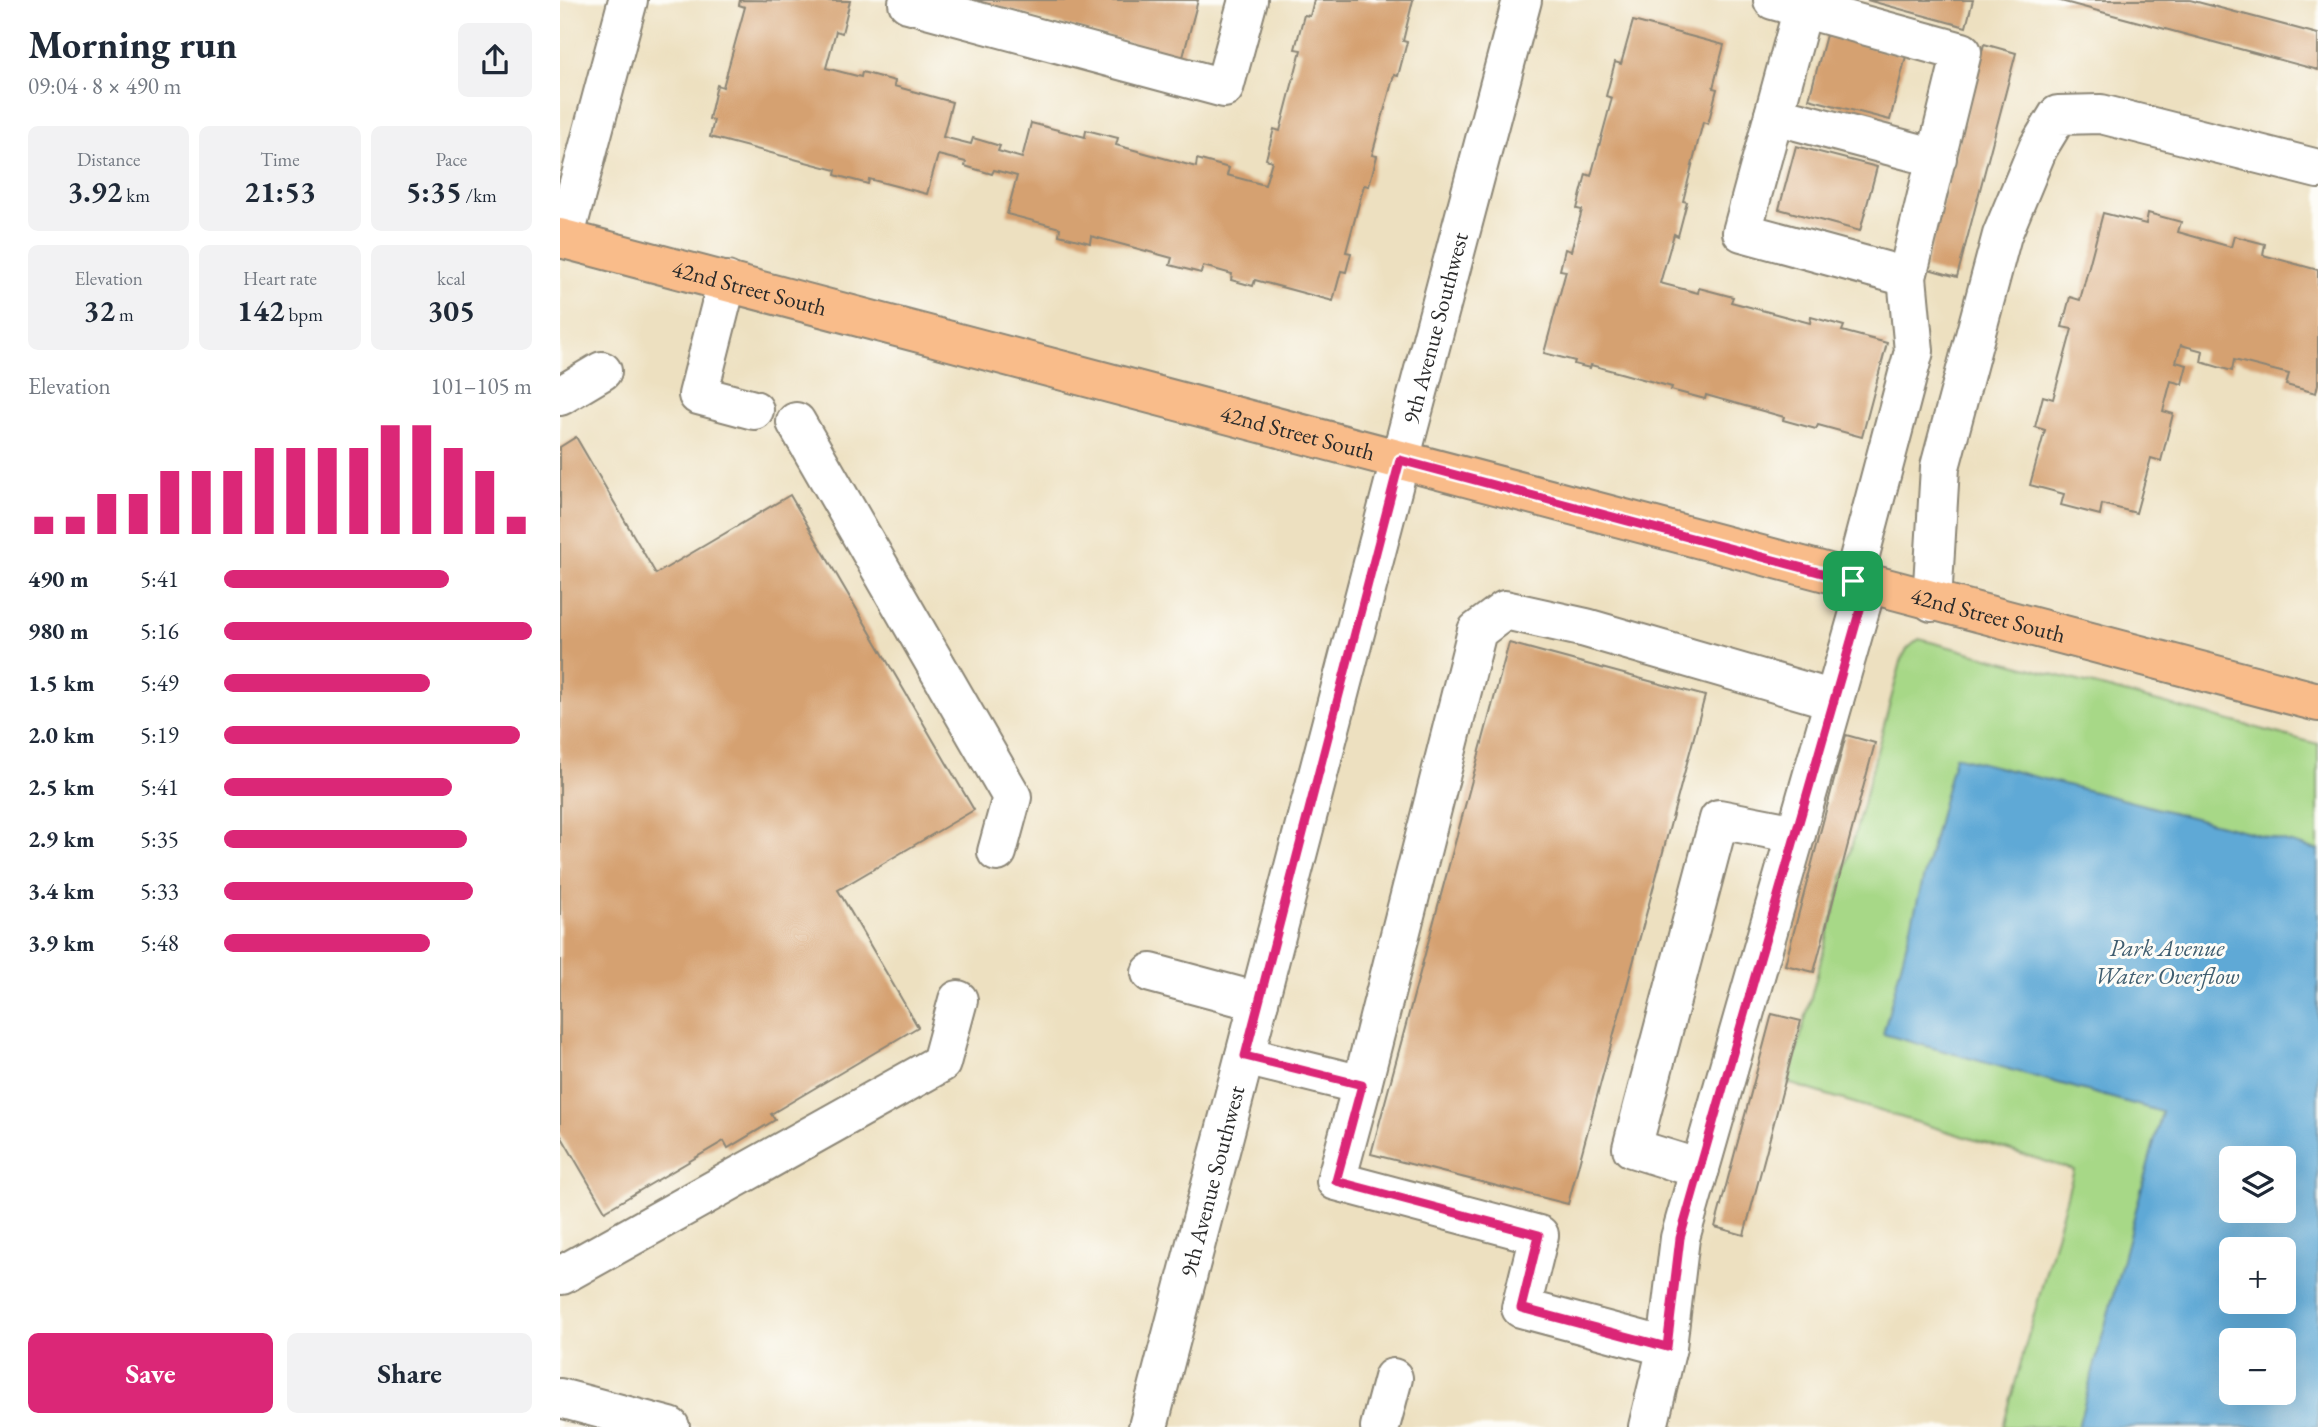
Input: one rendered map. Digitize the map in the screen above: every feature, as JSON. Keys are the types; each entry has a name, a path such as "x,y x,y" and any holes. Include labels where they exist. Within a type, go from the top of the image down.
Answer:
{"main road":[{"name":"42nd Street South","path":"562,238 1931,602 2318,702"}],"street":[{"path":"562,238 628,0"},
{"path":"909,0 908,3 1224,88 1248,0"},
{"name":"9th Avenue Southwest","path":"1148,1427 1522,0"},
{"path":"1647,1427 1667,1347 1680,1238 1834,700 1914,351 1907,277 1962,52 1788,4 1774,115 1742,232 1907,277"},
{"path":"1931,602 1940,467 2002,235 2038,148 2058,115 2101,114 2318,169"},
{"path":"1774,115 1937,158"},
{"path":"727,281 698,395 754,410"},
{"path":"560,396 603,371"},
{"path":"796,422 1012,797 997,852"},
{"path":"1667,1347 1521,1308 1539,1235 1336,1181 1477,631 1506,610 1586,628 1834,700"},
{"path":"1700,1169 1632,1148 1719,819 1796,834"},
{"path":"1151,973 1259,1002"},
{"path":"562,1275 941,1063 958,1000"},
{"path":"1245,1056 1362,1085"},
{"path":"1380,1427 1393,1378"},
{"path":"560,1398 670,1427"}],"green space":[{"path":"1919,639 2318,744 2318,1427 2003,1427 2074,1170 1788,1083 1902,658 1907,649"}],"water":[{"name":"Park Avenue Water Overflow","path":"1955,756 2318,850 2318,1427 2078,1427 2162,1112 1883,1034"}],"building":[{"path":"740,0 850,1 842,33 836,31 826,68 861,77 862,72 895,81 894,86 952,102 943,137 971,144 973,138 1000,146 998,151 1022,158 1031,123 1085,137 1086,130 1118,138 1116,145 1196,167 1197,159 1229,168 1227,175 1265,185 1272,161 1266,159 1274,129 1280,131 1301,50 1295,49 1304,15 1310,16 1314,0 1413,0 1403,41 1407,42 1398,76 1394,75 1372,155 1377,156 1369,186 1364,185 1346,252 1351,253 1346,272 1341,271 1333,301 1255,280 1253,286 1231,280 1232,274 1203,266 1201,273 1170,265 1172,258 1091,236 1090,243 1059,235 1060,228 1007,214 1017,176 994,170 992,174 965,166 966,162 938,155 927,194 869,179 868,184 835,175 836,170 710,137 714,120 709,119 717,85 723,87 745,7 739,5"},
{"path":"972,0 1198,0 1183,57"},
{"path":"1867,0 1973,0 1966,27"},
{"path":"2057,0 2190,0 2318,34 2318,70"},
{"path":"1633,21 1724,45 1713,88 1717,89 1708,124 1703,122 1683,201 1687,202 1678,236 1674,234 1660,283 1698,293 1699,288 1733,297 1731,302 1810,323 1811,317 1844,326 1842,331 1887,343 1862,437 1818,425 1816,429 1706,395 1705,399 1671,390 1672,387 1591,365 1590,368 1574,364 1575,361 1544,353 1566,271 1560,270 1565,249 1571,251 1582,210 1577,209 1586,174 1591,176 1612,98 1606,96 1615,62 1621,64"},
{"path":"1826,35 1906,56 1890,120 1809,99"},
{"path":"1984,44 2016,53 1957,277 1925,268"},
{"path":"1796,146 1877,167 1860,231 1779,209"},
{"path":"2103,213 2146,224 2148,213 2181,222 2178,232 2231,247 2234,236 2265,244 2263,255 2318,270 2318,384 2316,393 2286,385 2289,374 2234,360 2232,371 2201,362 2203,351 2181,345 2176,362 2187,365 2182,384 2171,381 2163,411 2173,414 2161,461 2151,458 2136,513 2102,504 2100,515 2061,505 2064,494 2030,485 2045,430 2035,427 2043,396 2053,399 2072,329 2062,327 2070,297 2080,300"},
{"path":"576,437 656,574 790,495 974,810 838,890 918,1027 771,1114 775,1120 728,1148 724,1141 605,1211 560,1134 560,447"},
{"path":"1509,643 1705,696 1568,1204 1371,1154"},
{"path":"1846,735 1875,743 1814,972 1785,965"},
{"path":"1772,1014 1801,1021 1744,1235 1715,1227"}],"route":[{"path":"1400,460 1853,581 1867,585 1680,1238 1667,1347 1521,1308 1539,1235 1336,1181 1362,1085 1245,1056 1400,460"}]}
